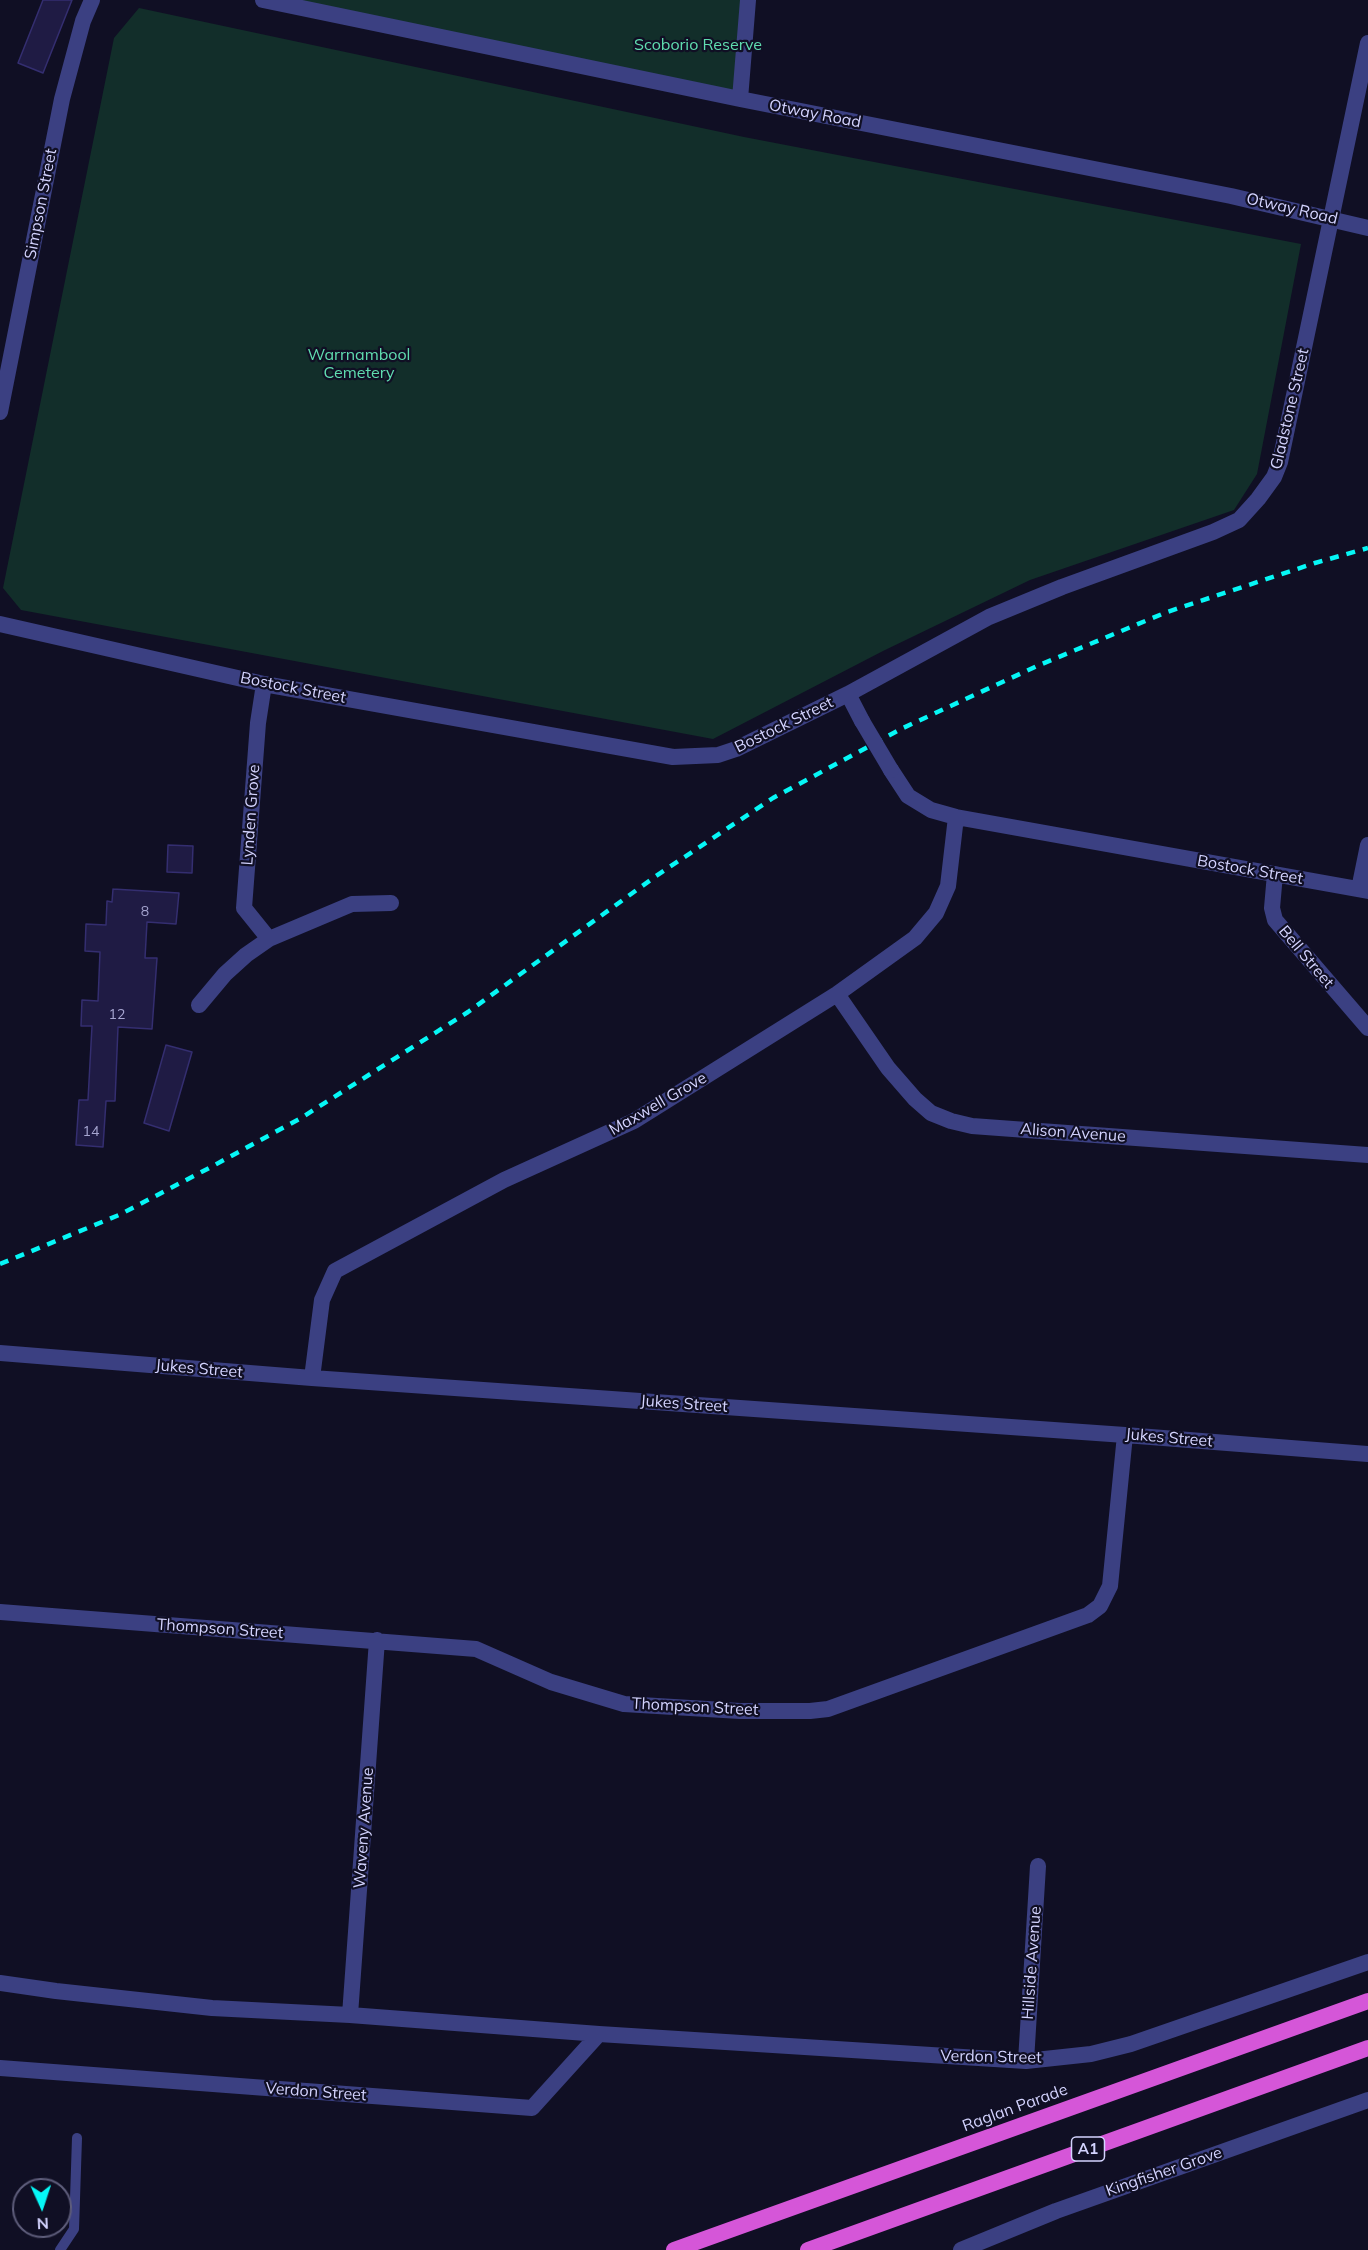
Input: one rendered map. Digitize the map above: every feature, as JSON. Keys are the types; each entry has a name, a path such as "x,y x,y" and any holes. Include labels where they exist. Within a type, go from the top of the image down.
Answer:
{"highway":[{"name":"Raglan Parade","path":"675,2250 1368,2001"},
{"name":"A1","path":"808,2250 1368,2048"}],"street":[{"name":"Simpson Street","path":"0,412 62,99 83,21 92,0"},
{"name":"Otway Road","path":"263,0 740,99 1231,195 1368,228"},
{"path":"740,99 748,0"},
{"name":"Gladstone Street","path":"848,694 989,617 1239,520 1274,477 1280,462 1368,43"},
{"name":"Bostock Street","path":"0,624 264,684 673,757 718,755 736,749 848,694 908,796 931,810 956,817 1364,890"},
{"name":"Lynden Grove","path":"264,684 258,723 244,908 269,939"},
{"name":"Maxwell Grove","path":"312,1378 322,1300 335,1271 504,1180 634,1121 837,994 915,938 936,913 948,886 956,817"},
{"path":"1364,890 1368,845"},
{"name":"Bell Street","path":"1275,874 1272,908 1275,920 1368,1028"},
{"path":"200,1005 225,974 269,939 352,904 390,903"},
{"name":"Alison Avenue","path":"837,994 888,1068 931,1113 951,1121 972,1126 1368,1155"},
{"name":"Jukes Street","path":"0,1353 312,1378 1368,1454"},
{"name":"Thompson Street","path":"0,1612 476,1649 551,1682 624,1704 740,1711 810,1711 828,1708 1088,1615 1100,1606 1110,1586 1125,1435"},
{"name":"Waveny Avenue","path":"350,2015 377,1640"},
{"name":"Hillside Avenue","path":"1026,2061 1038,1866"},
{"name":"Verdon Street","path":"0,1983 212,2008 350,2015 599,2034 1026,2061 1091,2054 1131,2044 1368,1962"},
{"name":"Verdon Street","path":"0,2068 532,2108 599,2034"},
{"name":"Kingfisher Grove","path":"961,2250 1056,2211 1368,2100"}],"lane":[{"path":"60,2250 74,2229 77,2138"}],"green space":[{"name":"Scoborio Reserve","path":"263,0 748,0 740,99"},
{"name":"Warrnambool Cemetery","path":"139,8 744,137 1301,244 1257,474 1234,510 1030,580 883,651 713,739 21,610 3,588 114,38"}],"building":[{"path":"43,0 72,0 43,73 18,63"},
{"path":"168,845 193,846 192,873 167,872"},
{"path":"113,889 179,893 176,924 147,922 145,958 157,958 152,1029 118,1027 115,1101 106,1101 103,1147 76,1145 79,1100 88,1100 92,1026 81,1026 82,1000 98,1001 100,952 85,951 86,924 106,925 107,901 112,902"},
{"path":"166,1045 192,1052 169,1131 144,1123"}],"railway":[{"path":"0,1264 119,1215 301,1118 468,1012 656,876 773,798 903,728 1037,666 1167,612 1368,548"}]}
